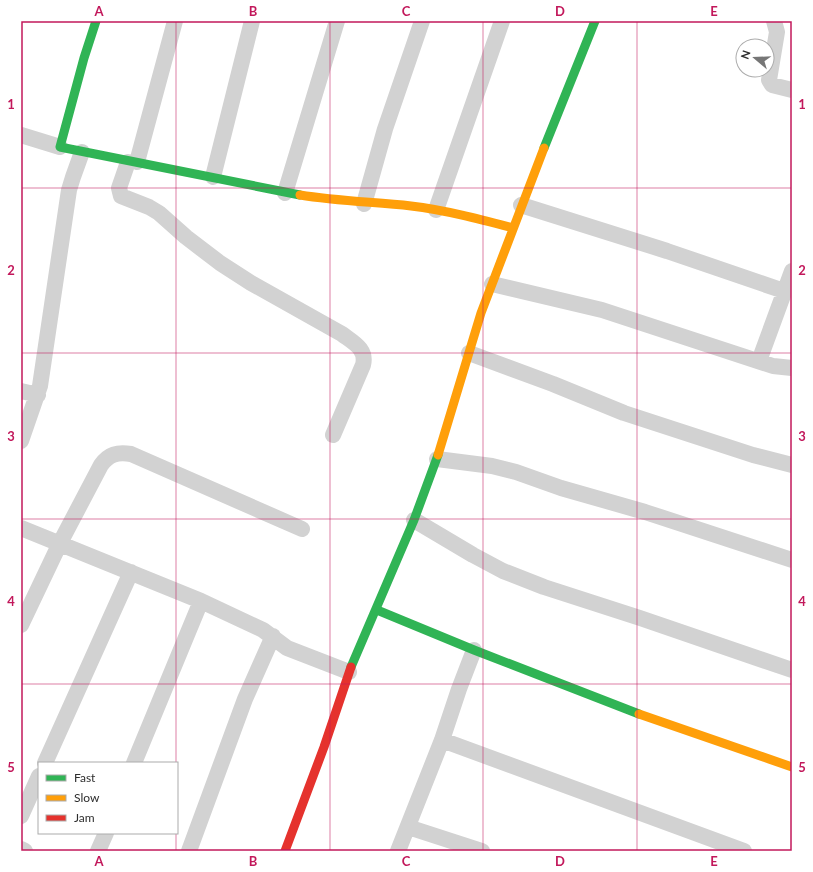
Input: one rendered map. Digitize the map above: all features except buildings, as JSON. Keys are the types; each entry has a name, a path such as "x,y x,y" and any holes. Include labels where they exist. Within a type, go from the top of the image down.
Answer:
{"street":[{"path":"60,147 84,58 96,21"},
{"path":"175,21 133,162 119,188 120,196 149,207 159,213 186,237 220,263 342,334 363,352 365,358 363,366 333,435"},
{"path":"213,177 252,21"},
{"path":"285,193 337,21"},
{"path":"364,204 385,129 422,21"},
{"path":"436,210 502,21"},
{"path":"285,851 324,747 349,672 377,610 437,459 481,313 560,106 595,21"},
{"path":"774,21 777,32 769,80 772,85 792,90"},
{"path":"21,135 82,152 213,177 285,193 364,204 408,206 436,210 468,215 513,228"},
{"path":"21,441 38,395 46,353 69,190 82,152"},
{"path":"522,205 667,251 789,281 759,361"},
{"path":"492,284 602,310 773,366 792,368"},
{"path":"469,353 553,384 638,418 754,456 792,465"},
{"path":"21,391 38,395"},
{"path":"21,626 60,543 101,465 113,454 131,454 302,529"},
{"path":"437,459 492,466 516,472 561,488 645,512 792,560"},
{"path":"414,520 473,555 504,571 544,587 792,670"},
{"path":"21,528 201,601 251,623 273,636 287,648 349,672"},
{"path":"45,762 131,572"},
{"path":"134,762 201,601"},
{"path":"377,610 611,704 792,767"},
{"path":"189,851 245,699 273,636"},
{"path":"398,851 442,740 474,650"},
{"path":"442,740 744,851"},
{"path":"21,816 38,778"},
{"path":"408,827 482,851"},
{"path":"98,851 106,834"},
{"path":"21,849 25,851"}],"traffic: fast":[{"path":"96,21 84,58 60,147 300,195"},
{"path":"544,148 595,21"},
{"path":"351,667 414,520 438,455"},
{"path":"377,610 474,650 639,714"}],"traffic: slow":[{"path":"438,455 481,313 544,148"},
{"path":"300,195 424,208 462,215 513,228"},
{"path":"639,714 792,767"}],"traffic: jam":[{"path":"285,851 324,747 351,667"}]}
